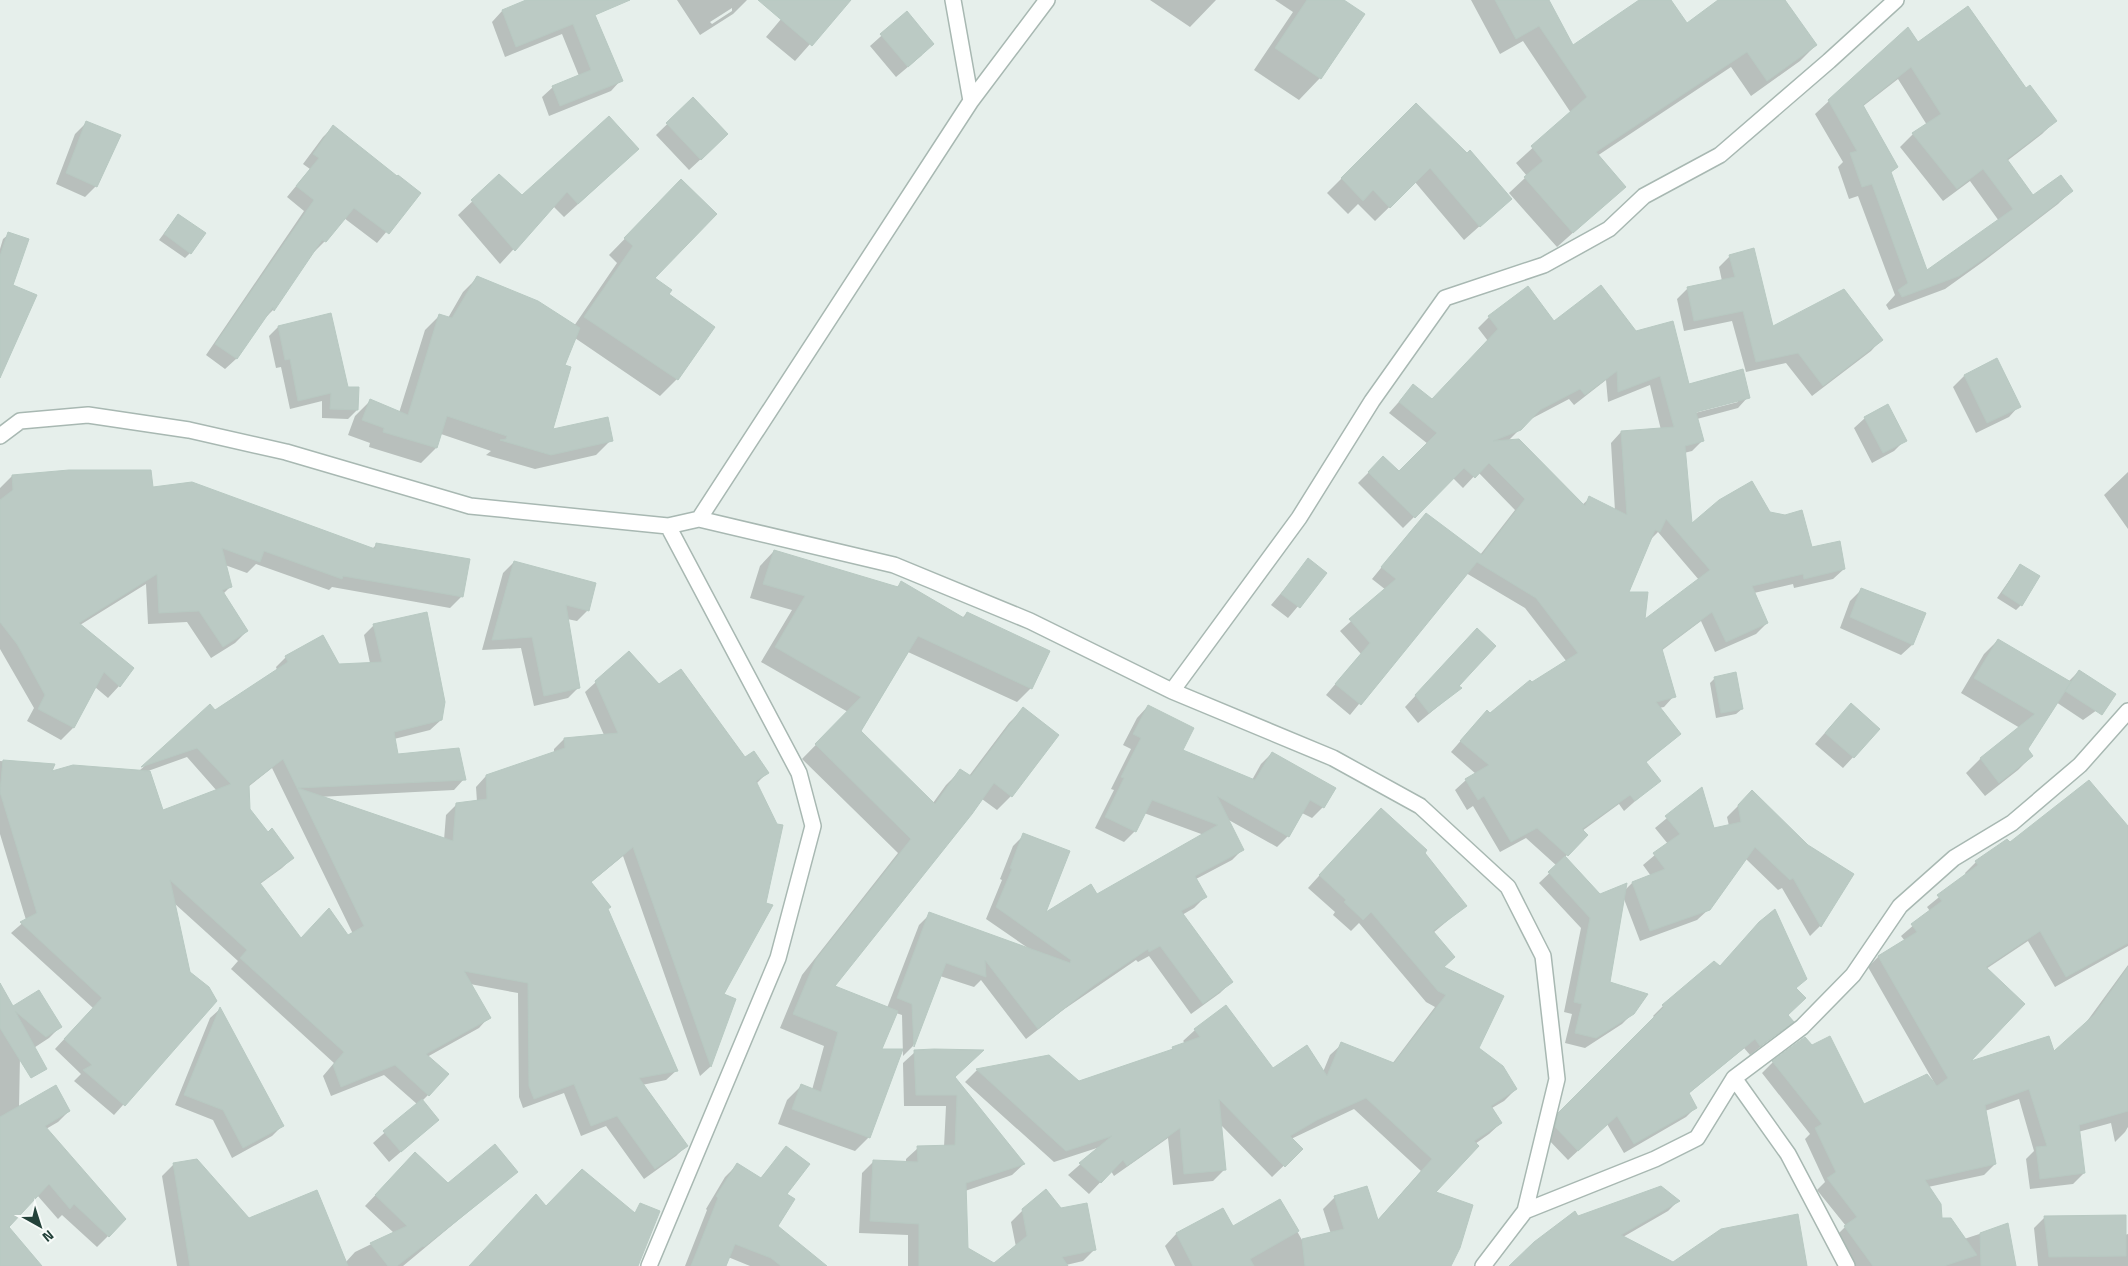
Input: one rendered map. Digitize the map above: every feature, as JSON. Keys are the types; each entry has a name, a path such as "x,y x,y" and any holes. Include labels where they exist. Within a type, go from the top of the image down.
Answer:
{"street":[{"path":"953,0 971,101"},
{"path":"699,519 971,101 1047,0"},
{"path":"1172,691 1299,518 1372,401 1445,298 1544,265 1609,230 1644,196 1720,155 1896,0"},
{"path":"0,436 20,421 88,415 97,416 189,430 276,450 470,506 668,526 699,519 894,565 1030,621 1172,691 1333,758 1420,806 1508,887 1543,956 1557,1079 1525,1211 1483,1266"},
{"path":"649,1266 778,958 813,826 799,773 668,526"},
{"path":"1525,1211 1655,1159 1697,1138 1734,1078 1802,1028 1853,975 1900,906 1954,858 2012,823 2080,765 2128,711"},
{"path":"1734,1078 1788,1154 1848,1266"}],"building":[{"path":"526,0 630,0 595,15 623,81 560,106 552,86 591,70 573,24 516,47 502,10"},
{"path":"758,0 851,0 812,46"},
{"path":"1307,0 1344,0 1365,14 1321,79 1275,48"},
{"path":"1495,0 1549,0 1573,45 1639,0 1671,0 1687,23 1718,0 1785,0 1817,45 1767,81 1747,52 1596,152 1626,187 1573,233 1524,177 1543,161 1531,146 1587,97 1539,26 1516,39"},
{"path":"1968,6 2026,88 2030,85 2057,121 2007,159 2033,195 2061,175 2073,191 1959,276 1902,297 1898,290 1908,283 1872,184 1862,187 1850,153 1857,151 1828,100 1908,27 1918,42","holes":["1911,67 1941,114 1912,133 1957,189 1983,169 2013,209 1927,270 1891,172 1898,167 1863,105"]},
{"path":"907,11 934,44 908,67 880,34"},
{"path":"693,97 728,134 701,160 666,123"},
{"path":"1416,103 1467,153 1470,150 1512,199 1480,227 1430,168 1390,208 1373,190 1363,201 1341,178"},
{"path":"609,116 639,149 578,204 567,192 515,251 471,200 499,174 522,195"},
{"path":"86,121 121,135 97,187 66,173"},
{"path":"333,125 421,193 389,234 354,208 326,242 322,240 274,311 273,307 237,359 215,344 314,200 296,186 319,158 313,154"},
{"path":"681,179 717,214 655,278 672,290 669,294 715,327 678,380 584,317 633,246 624,238"},
{"path":"178,214 206,233 191,254 164,234"},
{"path":"8,232 29,239 13,285 37,295 0,378 0,256"},
{"path":"1754,248 1773,326 1844,289 1883,340 1823,386 1798,353 1756,362 1743,311 1694,321 1687,287 1735,277 1729,255"},
{"path":"477,276 538,301 580,328 565,365 571,367 553,429 608,417 613,441 551,455 500,440 506,439 507,436 447,416 437,448 383,432 384,428 362,420 370,399 408,415 439,314 452,318"},
{"path":"1601,285 1636,331 1673,321 1689,384 1743,369 1750,398 1696,412 1704,441 1685,446 1692,523 1719,500 1752,481 1770,512 1785,515 1802,510 1812,547 1840,541 1845,569 1804,579 1803,574 1752,586 1768,623 1726,642 1712,612 1662,649 1676,697 1656,702 1681,734 1646,762 1661,781 1635,801 1630,795 1582,829 1588,835 1568,856 1537,828 1511,842 1484,796 1478,800 1465,779 1489,765 1460,741 1487,710 1490,713 1530,680 1532,682 1578,653 1536,598 1477,562 1361,705 1335,684 1370,643 1349,619 1396,579 1381,567 1426,513 1482,555 1525,499 1489,463 1475,478 1464,468 1415,518 1368,472 1383,456 1399,471 1437,433 1399,402 1413,384 1432,399 1498,329 1488,316 1528,286 1554,321","holes":["1617,371 1618,392 1660,376 1674,427 1621,431 1627,515 1589,496 1585,506 1519,439 1493,441 1521,430 1540,410 1580,389 1585,395","1666,519 1710,570 1645,619 1648,592 1629,592 1655,530 1660,532"]},
{"path":"331,313 348,387 359,387 358,410 330,409 331,393 298,401 290,359 285,360 278,326"},
{"path":"1997,358 2021,407 1987,423 1964,375"},
{"path":"1888,404 1907,441 1883,453 1864,417"},
{"path":"69,470 151,470 153,487 192,482 375,549 376,543 470,559 463,597 343,576 342,579 264,551 260,562 222,548 232,587 222,590 248,631 223,647 199,611 159,613 157,574 79,623 134,668 120,687 104,672 74,728 38,709 45,695 17,644 0,622 0,500 13,490 12,475"},
{"path":"774,550 898,587 901,581 964,618 967,612 1050,651 1032,689 918,636 861,731 935,804 960,769 971,776 1023,707 1059,735 1012,797 994,783 972,814 835,986 898,1011 882,1049 903,1049 870,1138 792,1109 801,1084 821,1092 838,1032 793,1014 816,959 911,839 815,744 861,697 775,647 805,596 763,584"},
{"path":"1308,558 1327,573 1300,608 1281,594"},
{"path":"514,561 596,583 589,611 566,605 580,688 544,696 532,637 492,640"},
{"path":"2020,564 2040,576 2022,606 2002,593"},
{"path":"1861,588 1926,613 1913,645 1850,617"},
{"path":"427,612 445,702 442,720 394,732 398,754 459,748 466,780 298,788 453,841 456,803 487,799 486,775 565,748 564,738 618,733 595,681 629,651 659,684 681,669 745,757 754,751 769,773 756,781 777,824 783,825 766,903 773,905 724,994 736,999 711,1067 633,847 591,882 611,907 608,909 678,1071 639,1078 688,1146 655,1169 617,1116 591,1126 574,1084 534,1099 529,1086 528,983 464,971 491,1018 426,1054 449,1074 429,1096 395,1065 341,1087 333,1065 344,1052 240,958 247,950 170,880 190,972 209,987 217,1001 125,1106 83,1070 92,1065 64,1039 102,998 20,922 37,913 0,792 3,760 55,764 52,771 73,765 150,771 163,810 231,784 197,748 141,767 210,704 215,710 288,662 285,656 323,635 339,664 382,662 373,624","holes":["283,759 364,926 348,935 329,908 301,938 260,883 294,858 272,828 268,832 250,809 249,785"]},
{"path":"1477,628 1496,646 1459,686 1462,688 1429,713 1415,695"},
{"path":"1998,639 2071,682 2028,749 2033,756 1999,783 1980,758 2035,714 1974,678"},
{"path":"2079,670 2116,694 2102,715 2065,691"},
{"path":"1736,672 1743,709 1721,713 1714,677"},
{"path":"1851,703 1880,729 1854,758 1825,733"},
{"path":"1148,705 1194,728 1183,750 1255,780 1272,752 1336,788 1324,808 1310,800 1289,837 1217,796 1244,850 1195,876 1207,897 1181,911 1233,982 1203,1004 1160,946 1149,952 1148,949 1093,986 1038,1029 985,960 986,977 946,963 914,1047 912,1004 897,998 929,912 1070,963 1071,960 996,907 1012,869 1010,868 1023,833 1070,851 1046,912 1091,884 1097,894 1218,825 1152,800 1136,832 1105,817 1124,778 1121,777 1141,738 1133,734"},
{"path":"2089,780 2128,826 2128,943 2066,977 2040,931 1986,967 2025,1004 1971,1061 2049,1036 2054,1051 2094,1015 2128,967 2128,1111 2079,1125 2085,1173 2040,1179 2036,1147 2047,1146 2029,1089 1985,1105 1996,1164 1925,1180 1941,1204 1942,1218 1951,1218 1977,1255 1944,1266 1873,1266 1844,1226 1857,1217 1827,1178 1836,1172 1815,1128 1822,1124 1772,1061 1805,1037 1812,1045 1830,1036 1864,1104 1927,1074 1937,1086 1948,1078 1878,956 1917,932 1911,924 1942,901 1937,895 1978,865 1975,861 2007,839 2010,842"},
{"path":"1702,787 1714,828 1741,822 1738,805 1752,790 1808,845 1854,874 1821,927 1793,878 1790,880 1755,847 1710,910 1650,931 1632,882 1665,869 1653,853 1680,834 1665,816"},
{"path":"1381,808 1427,850 1425,853 1467,906 1433,931 1455,957 1444,967 1504,996 1479,1048 1503,1066 1517,1089 1491,1106 1502,1123 1474,1141 1479,1146 1436,1192 1473,1205 1460,1248 1451,1266 1305,1266 1302,1239 1344,1229 1334,1196 1367,1186 1378,1220 1432,1159 1366,1098 1317,1120 1290,1136 1303,1149 1285,1167 1219,1099 1226,1170 1184,1174 1180,1128 1127,1166 1123,1160 1101,1183 1079,1163 1112,1136 1066,1151 976,1069 1049,1055 1079,1081 1173,1049 1172,1047 1200,1037 1194,1029 1226,1005 1273,1068 1307,1045 1327,1076 1341,1042 1394,1063 1446,995 1438,991 1371,912 1363,920 1344,902 1346,900 1319,875"},
{"path":"1565,856 1600,894 1627,883 1610,982 1648,994 1634,1014 1596,1038 1575,1033 1582,1004 1574,1002 1590,918 1548,872"},
{"path":"1775,909 1807,979 1796,988 1806,998 1788,1015 1794,1022 1760,1046 1755,1039 1689,1093 1697,1108 1634,1144 1617,1116 1578,1151 1555,1127 1558,1113 1664,1007 1662,1005 1714,961 1720,966 1759,922"},
{"path":"0,983 13,1006 39,990 62,1027 46,1037 15,1011 47,1069 31,1078 0,1028"},
{"path":"220,1007 284,1126 243,1148 223,1110 184,1095"},
{"path":"914,1050 984,1050 955,1077 1025,1164 966,1183 968,1248 994,1263 1027,1236 1022,1209 1046,1189 1061,1208 1087,1203 1096,1250 1062,1257 1068,1266 919,1266 919,1224 870,1221 873,1160 918,1162 917,1146 955,1145 957,1095 916,1095"},
{"path":"56,1085 70,1111 45,1126 126,1219 109,1237 74,1204 70,1209 49,1184 9,1227 42,1266 0,1266 0,1117"},
{"path":"422,1099 439,1120 401,1152 383,1131"},
{"path":"495,1144 518,1172 424,1247 397,1266 388,1266 370,1243 407,1226 375,1195 415,1152 448,1183"},
{"path":"786,1146 810,1164 787,1194 795,1199 778,1226 827,1266 781,1266 771,1258 735,1244 726,1266 691,1266 718,1198 716,1196 737,1163 761,1178"},
{"path":"197,1159 249,1218 317,1190 348,1266 190,1266 173,1163"},
{"path":"582,1169 635,1213 640,1203 660,1211 638,1266 469,1266 536,1194 546,1206"},
{"path":"1661,1186 1680,1201 1621,1235 1673,1262 1721,1229 1798,1214 1807,1266 1509,1266 1534,1242 1575,1211 1578,1216"},
{"path":"1280,1199 1299,1231 1250,1259 1254,1266 1193,1266 1176,1233 1223,1208 1233,1226"},
{"path":"2126,1215 2126,1256 2049,1257 2044,1216"},
{"path":"2008,1223 2016,1266 1981,1266 1980,1233"}]}
